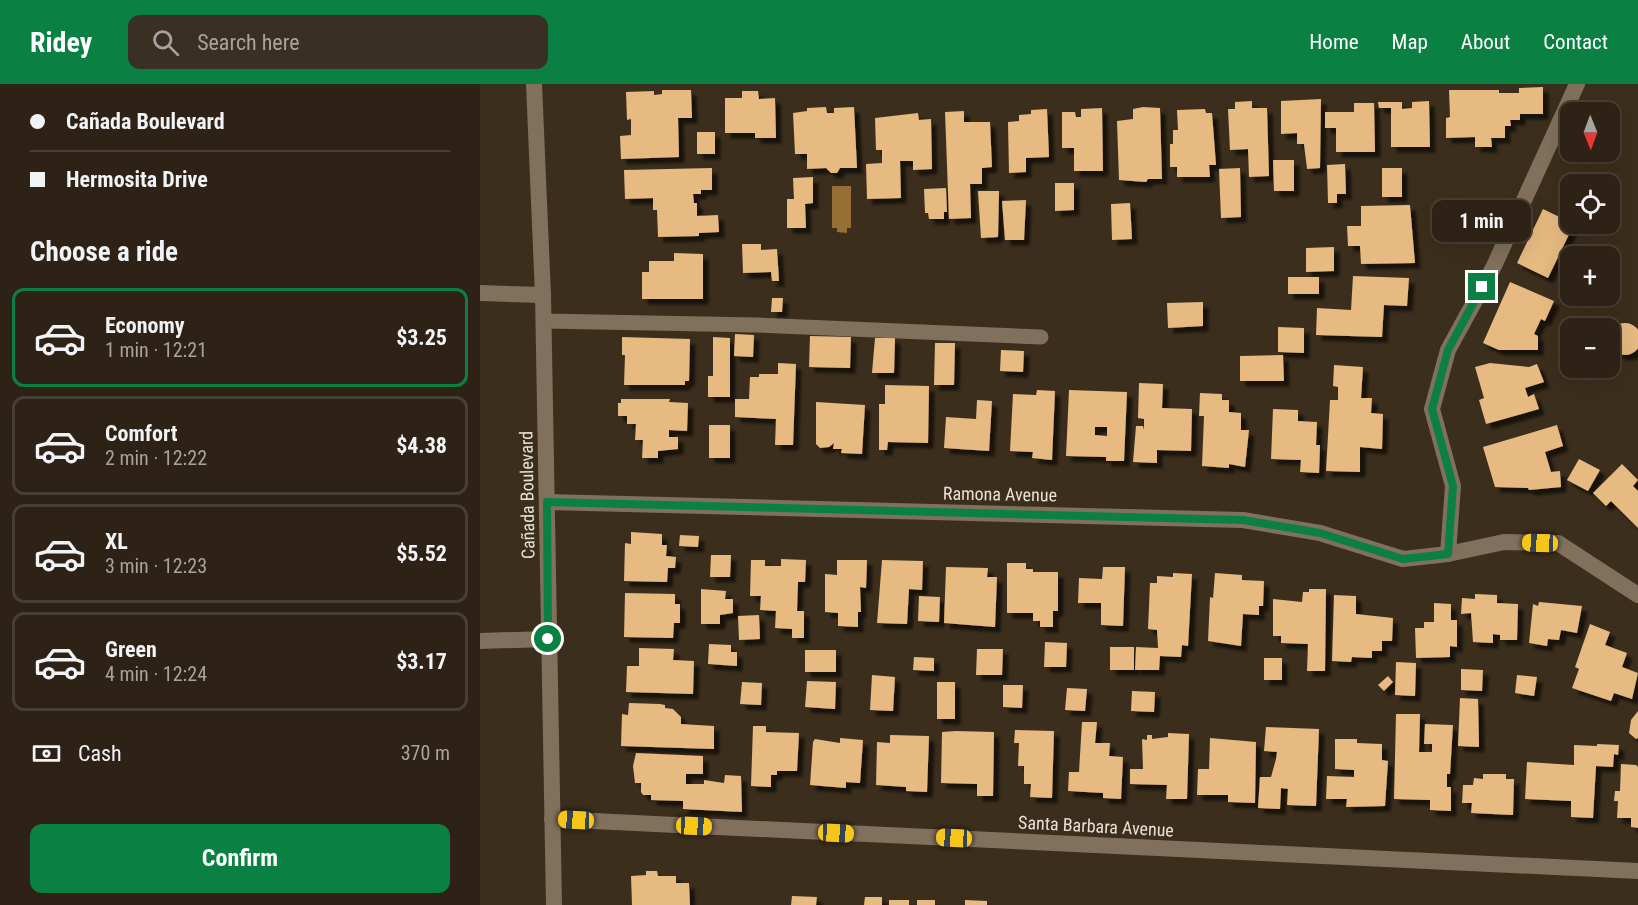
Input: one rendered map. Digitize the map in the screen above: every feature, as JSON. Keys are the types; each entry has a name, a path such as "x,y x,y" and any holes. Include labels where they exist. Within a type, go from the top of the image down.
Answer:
{"street":[{"name":"Cañada Boulevard","path":"534,84 543,295 554,905"},
{"path":"1448,554 1453,486 1432,409 1448,350 1494,266 1577,84"},
{"path":"480,293 543,295"},
{"name":"Ramona Avenue","path":"547,502 1243,520 1320,533 1403,559 1448,554 1504,542 1558,543 1638,594"},
{"path":"480,640 548,639"},
{"name":"Santa Barbara Avenue","path":"552,819 1638,871"}],"lane":[{"path":"543,321 757,325 1041,337"}],"shaded area":[{"path":"832,186 851,186 851,228 847,228 847,233 837,232 837,228 832,228"}],"building":[{"path":"1543,87 1543,114 1520,114 1520,120 1510,120 1511,126 1505,126 1505,138 1491,138 1492,147 1475,147 1475,137 1446,138 1446,118 1450,117 1449,90 1499,90 1499,93 1519,93 1519,88"},
{"path":"662,90 691,90 692,118 678,118 679,157 621,159 620,136 631,135 631,119 627,120 626,92 654,91 654,95 662,94"},
{"path":"742,91 758,91 759,99 775,98 776,138 755,138 755,133 725,133 725,98 742,98"},
{"path":"1321,99 1320,168 1307,169 1304,144 1297,144 1297,133 1281,134 1281,101"},
{"path":"1252,101 1252,108 1267,108 1269,176 1249,177 1248,149 1230,150 1228,109 1235,109 1235,102"},
{"path":"1429,101 1430,147 1391,147 1391,108 1379,108 1378,102 1402,102 1402,109 1412,108 1412,102"},
{"path":"1354,103 1374,103 1375,152 1336,152 1336,128 1325,128 1325,112 1354,112"},
{"path":"826,107 827,113 834,113 834,108 854,107 857,168 840,168 837,173 831,173 826,168 807,169 807,154 795,154 793,113 807,111 807,108"},
{"path":"1102,108 1103,171 1074,171 1074,148 1062,148 1062,112 1075,112 1076,117 1081,117 1081,109"},
{"path":"1160,108 1162,179 1148,179 1146,182 1119,180 1117,121 1133,119 1133,109"},
{"path":"1047,109 1049,157 1026,158 1026,172 1009,173 1008,122 1019,121 1019,115 1031,114 1031,110"},
{"path":"1205,109 1206,113 1212,113 1216,165 1209,165 1210,177 1177,177 1177,167 1170,167 1170,144 1173,144 1173,130 1178,130 1177,110"},
{"path":"964,111 964,122 990,122 992,167 982,168 982,184 970,184 971,218 949,219 945,112"},
{"path":"918,113 919,120 931,119 932,169 913,170 913,161 900,161 901,198 867,199 866,164 882,163 882,150 876,150 875,118"},
{"path":"697,132 715,132 715,154 697,154"},
{"path":"1273,160 1294,160 1294,191 1274,191"},
{"path":"1345,164 1346,194 1337,194 1337,203 1328,203 1327,165"},
{"path":"712,168 712,190 701,190 701,194 693,194 694,203 697,203 697,216 718,215 719,232 699,233 699,236 658,237 657,210 653,210 653,198 625,199 624,170"},
{"path":"1240,168 1241,217 1221,218 1219,169"},
{"path":"1382,168 1402,168 1402,197 1382,197"},
{"path":"813,177 813,203 805,204 806,228 787,228 787,199 794,199 793,178"},
{"path":"1055,183 1074,183 1074,210 1055,211"},
{"path":"946,188 947,212 944,212 944,219 929,219 928,213 925,213 924,189"},
{"path":"978,191 999,191 998,237 981,238"},
{"path":"1026,200 1024,240 1005,240 1002,201"},
{"path":"1130,203 1132,239 1112,240 1111,204"},
{"path":"1410,205 1415,263 1361,264 1360,246 1348,246 1347,226 1361,226 1361,206"},
{"path":"1543,209 1560,217 1560,234 1569,234 1563,246 1560,246 1560,253 1548,278 1517,263"},
{"path":"742,244 761,244 761,250 777,249 779,281 772,281 771,272 743,273"},
{"path":"1334,247 1334,271 1306,272 1306,248"},
{"path":"674,253 703,254 703,299 642,299 642,272 649,272 649,261 674,261"},
{"path":"1353,276 1409,278 1407,306 1384,305 1382,337 1316,335 1317,308 1351,310"},
{"path":"1288,277 1319,277 1319,294 1288,294"},
{"path":"1510,282 1554,301 1545,321 1541,319 1534,334 1538,336 1538,350 1499,350 1483,343"},
{"path":"772,298 783,298 782,312 771,312"},
{"path":"1203,302 1203,326 1168,328 1167,303"},
{"path":"1620,324 1631,324 1639,332 1639,346 1631,354 1620,354"},
{"path":"1278,327 1304,328 1304,353 1278,352"},
{"path":"735,334 754,335 753,357 734,356"},
{"path":"810,336 851,337 850,368 809,367"},
{"path":"622,337 690,339 689,381 685,381 685,385 624,385 625,355 622,355"},
{"path":"713,337 730,338 730,397 708,397 708,376 713,376"},
{"path":"875,338 895,338 894,373 872,373"},
{"path":"935,343 955,343 954,385 934,385"},
{"path":"1001,350 1024,351 1023,372 1000,371"},
{"path":"1283,355 1284,381 1240,381 1240,356"},
{"path":"778,363 796,364 793,445 775,445 776,419 735,417 735,399 749,399 750,377 759,377 759,374 778,374"},
{"path":"1490,363 1529,367 1537,364 1544,382 1525,388 1528,397 1534,394 1539,409 1486,424 1479,400 1484,398 1475,367"},
{"path":"1334,365 1363,367 1361,398 1372,398 1371,413 1383,414 1382,449 1360,447 1360,472 1326,471 1330,400 1338,400 1338,387 1333,386"},
{"path":"1139,383 1163,384 1162,408 1192,409 1191,451 1157,450 1157,463 1133,462 1136,426 1143,426 1144,430 1144,419 1138,418"},
{"path":"885,385 929,386 928,443 888,442 887,450 879,450 879,404 885,404"},
{"path":"1037,390 1055,391 1052,460 1032,458 1033,452 1010,451 1013,394 1036,395"},
{"path":"1069,390 1127,392 1124,461 1106,461 1106,457 1066,456","holes":["1095,427 1107,427 1107,436 1095,435"]},
{"path":"1200,393 1222,394 1222,400 1229,400 1229,412 1241,413 1241,430 1249,430 1245,467 1229,464 1229,468 1202,466 1204,416 1199,416"},
{"path":"621,399 670,399 669,402 688,403 687,431 669,430 669,437 678,437 678,449 658,451 658,458 642,458 643,440 635,440 636,424 627,424 627,416 618,416 618,403 621,403"},
{"path":"977,400 992,401 989,451 944,448 946,417 976,419"},
{"path":"816,402 865,405 862,454 841,453 842,449 833,449 834,443 829,447 820,448 816,444"},
{"path":"1273,409 1298,410 1298,421 1317,422 1316,445 1320,445 1319,473 1300,472 1301,460 1271,459"},
{"path":"709,425 730,425 730,458 709,458"},
{"path":"1557,425 1563,446 1545,452 1551,472 1560,471 1561,487 1529,490 1528,488 1495,487 1483,447"},
{"path":"1579,459 1600,470 1588,491 1567,480"},
{"path":"1622,464 1638,480 1633,486 1638,491 1638,528 1611,501 1606,506 1593,493"},
{"path":"631,532 662,534 662,545 667,545 666,556 676,557 675,568 668,568 667,582 624,581 625,543 631,544"},
{"path":"680,535 699,536 698,547 679,546"},
{"path":"711,555 731,555 730,577 710,577"},
{"path":"781,559 806,560 805,582 798,582 797,611 804,611 804,638 792,638 792,629 775,628 776,611 760,610 761,596 750,596 751,560 765,560 765,566 781,566"},
{"path":"837,560 867,560 866,588 860,587 861,612 858,612 858,627 838,626 838,613 825,612 825,574 837,575"},
{"path":"882,560 923,561 922,590 909,589 907,624 877,623"},
{"path":"1007,563 1026,563 1026,569 1033,569 1033,572 1058,572 1058,611 1053,611 1053,627 1040,627 1040,621 1033,621 1033,613 1007,613"},
{"path":"946,567 988,568 987,577 997,577 995,627 944,623"},
{"path":"1103,567 1125,567 1123,626 1101,625 1101,603 1078,603 1079,578 1102,579"},
{"path":"1173,573 1192,574 1188,646 1182,645 1181,657 1160,656 1159,670 1135,670 1136,647 1158,648 1157,630 1148,629 1150,583 1157,583 1157,576 1173,577"},
{"path":"1215,573 1242,575 1242,580 1264,581 1263,606 1259,606 1259,615 1243,614 1241,646 1208,641 1210,597 1213,598"},
{"path":"701,589 726,591 725,599 733,599 733,613 720,615 720,624 701,624"},
{"path":"1309,589 1326,589 1325,671 1307,671 1308,644 1281,643 1281,636 1273,636 1273,599 1302,602 1303,592 1309,592"},
{"path":"625,593 675,594 675,604 680,604 680,623 674,623 673,638 624,637"},
{"path":"1475,594 1497,595 1497,603 1518,604 1517,640 1500,640 1500,635 1493,634 1493,643 1473,642 1471,613 1461,614 1462,598 1475,599"},
{"path":"1334,595 1356,596 1356,614 1393,618 1392,641 1382,641 1382,651 1372,651 1372,658 1352,657 1351,662 1332,661"},
{"path":"919,596 940,597 939,622 918,621"},
{"path":"1539,602 1582,606 1577,633 1561,630 1559,640 1548,639 1547,646 1529,643 1533,604 1538,606"},
{"path":"1434,603 1451,604 1451,620 1457,620 1457,647 1450,646 1450,657 1416,658 1415,628 1424,628 1424,622 1434,622"},
{"path":"759,615 760,639 739,640 738,616"},
{"path":"1590,624 1610,632 1605,645 1627,653 1622,667 1638,673 1632,699 1614,693 1611,701 1572,688 1579,669 1575,667"},
{"path":"1045,642 1067,643 1066,667 1044,667"},
{"path":"709,644 731,645 731,652 737,652 737,666 708,664"},
{"path":"1110,647 1134,647 1134,670 1110,670"},
{"path":"639,648 674,649 673,660 694,661 693,694 626,692 627,666 639,666"},
{"path":"977,649 1003,649 1002,675 976,675"},
{"path":"805,650 836,650 836,672 805,672"},
{"path":"914,657 934,658 934,671 913,670"},
{"path":"1264,658 1282,658 1282,680 1264,680"},
{"path":"1396,662 1416,663 1415,696 1395,695"},
{"path":"1461,669 1483,670 1482,691 1461,690"},
{"path":"872,675 895,677 893,711 870,710"},
{"path":"1517,675 1537,677 1534,696 1515,693"},
{"path":"1388,676 1393,682 1384,691 1378,685"},
{"path":"807,681 836,682 835,709 805,707"},
{"path":"742,682 762,683 761,705 740,704"},
{"path":"937,682 955,682 955,719 937,719"},
{"path":"1003,685 1023,685 1022,708 1003,707"},
{"path":"1067,688 1087,689 1085,711 1065,710"},
{"path":"1132,691 1155,692 1154,712 1131,711"},
{"path":"1460,698 1478,699 1479,747 1458,746"},
{"path":"629,703 665,705 665,708 673,709 681,717 681,724 714,726 714,749 621,746 622,714 628,715"},
{"path":"1638,711 1638,738 1636,739 1629,733 1631,720"},
{"path":"1396,714 1420,714 1419,752 1432,752 1432,744 1424,744 1425,724 1453,725 1450,774 1447,774 1447,787 1451,787 1451,811 1430,810 1430,800 1394,799"},
{"path":"1082,722 1097,722 1095,743 1110,743 1109,756 1123,757 1121,799 1103,798 1103,793 1068,791 1069,772 1079,772"},
{"path":"753,726 766,726 766,732 799,733 797,771 777,771 777,775 771,775 771,787 751,786"},
{"path":"1266,727 1319,729 1316,806 1287,805 1288,789 1281,788 1280,809 1258,808 1260,777 1271,777 1277,752 1264,751"},
{"path":"1015,730 1054,731 1052,798 1030,797 1031,784 1024,784 1024,766 1018,766 1019,743 1014,743"},
{"path":"942,732 994,732 993,796 977,796 977,784 941,783"},
{"path":"1168,733 1189,734 1187,799 1166,799 1167,785 1130,784 1130,769 1143,769 1142,739 1147,740 1147,735 1152,735 1152,739 1168,737"},
{"path":"890,735 929,736 927,792 906,791 906,787 876,785 877,742 890,743"},
{"path":"840,738 863,740 860,783 846,782 846,788 810,785 813,742 815,739 840,743"},
{"path":"1210,738 1256,742 1255,803 1228,802 1228,795 1197,795 1198,769 1209,769"},
{"path":"1335,739 1357,739 1357,743 1382,744 1382,760 1388,761 1385,806 1346,807 1347,799 1326,799 1327,776 1354,777 1354,770 1335,769"},
{"path":"1597,744 1619,745 1618,755 1614,754 1613,767 1596,766 1593,818 1571,817 1571,801 1525,799 1527,762 1574,765 1574,745 1597,746"},
{"path":"636,753 703,756 703,774 686,774 686,784 704,784 704,780 724,783 725,775 741,776 742,812 683,809 683,801 651,800 651,795 643,795 641,792 641,783 635,783 633,766"},
{"path":"1621,764 1638,767 1638,828 1631,827 1631,818 1617,818 1618,801 1614,801 1615,791 1620,791"},
{"path":"1483,774 1506,774 1506,779 1514,779 1513,815 1471,813 1472,803 1462,803 1463,785 1473,785 1474,778 1483,779"},
{"path":"646,871 657,871 658,876 676,876 676,883 689,883 690,905 632,905 631,876 646,875"},
{"path":"792,896 817,897 816,905 791,905"},
{"path":"865,897 882,897 882,905 864,905"},
{"path":"889,900 909,900 909,905 889,905"},
{"path":"917,900 935,900 935,905 917,905"},
{"path":"965,900 987,901 987,905 965,905"}],"route":[{"path":"548,639 547,502 1243,520 1320,533 1403,559 1448,554 1453,486 1432,409 1448,350 1482,287"}]}
